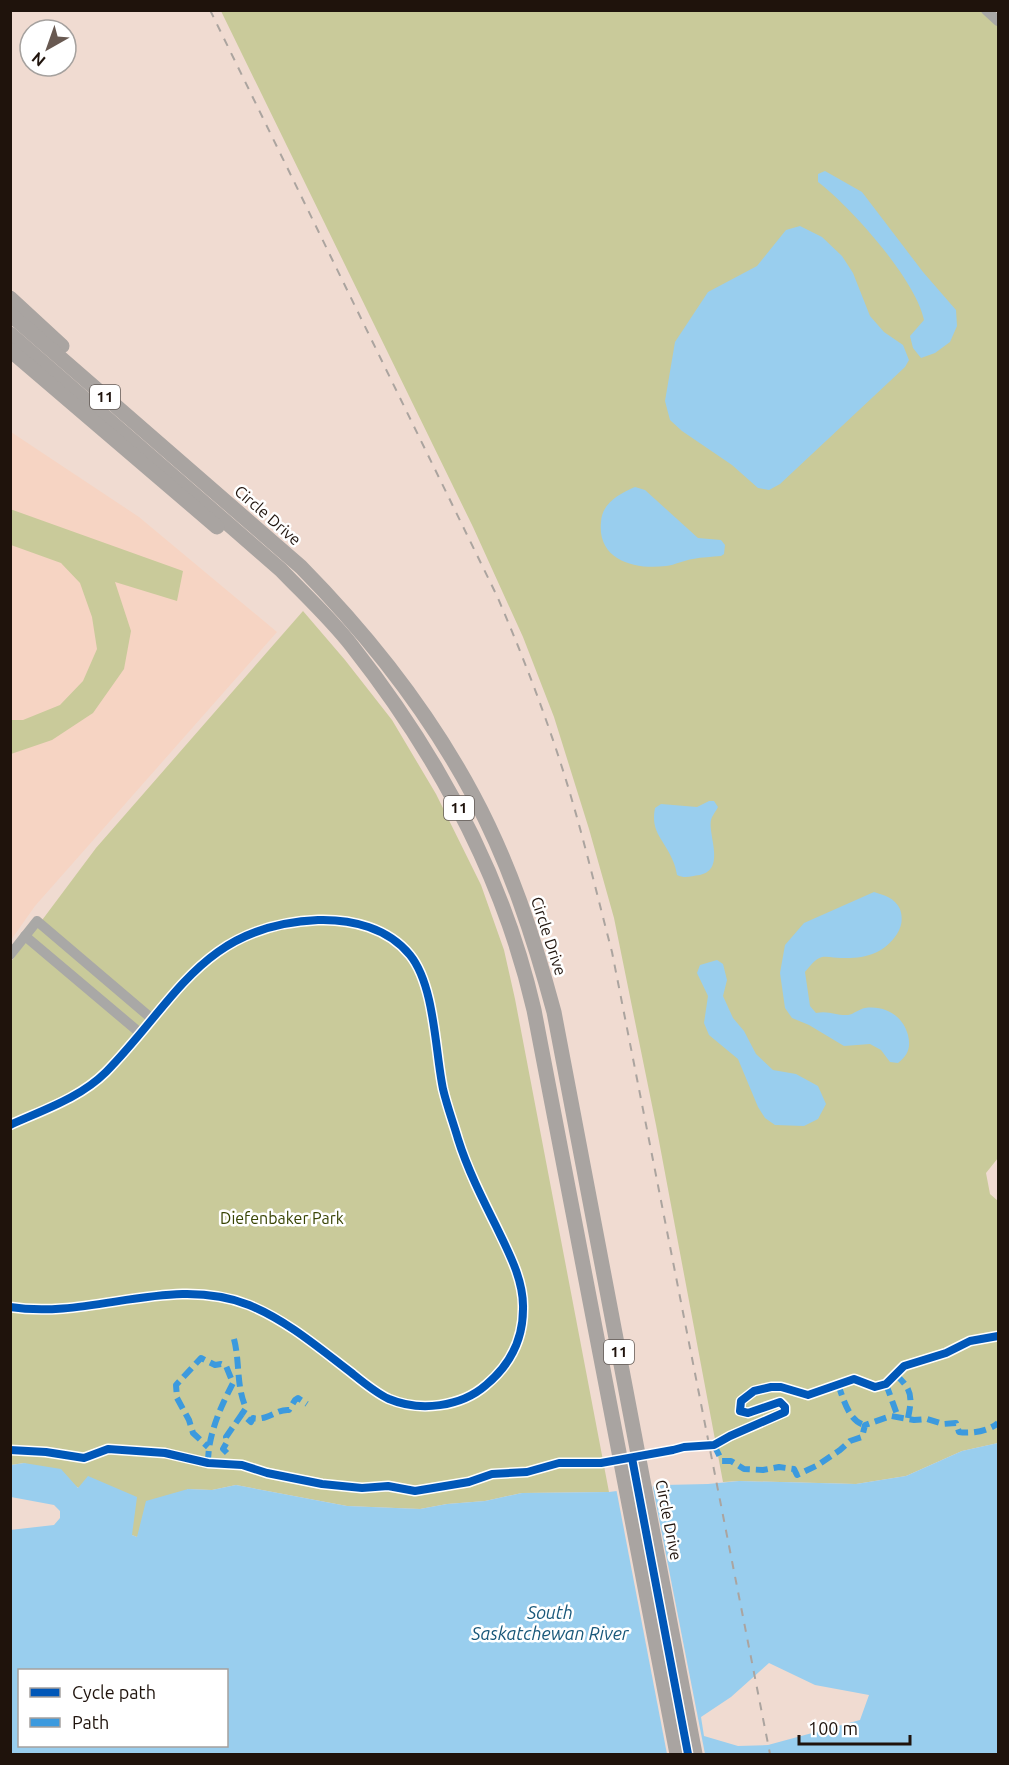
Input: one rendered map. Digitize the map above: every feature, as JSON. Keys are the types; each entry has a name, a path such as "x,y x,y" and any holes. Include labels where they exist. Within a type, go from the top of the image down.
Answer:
{"highway":[{"path":"10,298 193,467 200,479"},
{"name":"Circle Drive","path":"10,314 301,567 360,630 404,686 434,729 474,797 500,852 526,920 554,1012 695,1755"},
{"name":"Circle Drive","path":"10,334 281,570 351,645 394,702 432,760 484,858 506,911 534,1010 677,1755"},
{"path":"10,350 280,580 355,659 368,668"},
{"path":"10,357 44,385 70,402"}],"street":[{"path":"986,10 999,21"},
{"path":"10,1125 84,1090 105,1074 179,986 217,951 272,927 320,920 342,921 383,932 412,957 422,978 434,1027 443,1090 460,1146 516,1269 524,1310 515,1350 508,1363 488,1384 474,1394 433,1406 391,1400 293,1329 252,1306 233,1299 209,1294 178,1293 65,1309 10,1307"},
{"path":"10,955 37,921 151,1018"},
{"path":"25,936 140,1033"}],"shaded area":[{"path":"11,432 139,517 277,632 35,906 11,940"}],"green space":[{"path":"980,10 998,26 998,1158 986,1173 990,1194 998,1201 998,1443 962,1451 906,1476 856,1484 723,1482 656,1125 614,918 554,717 523,637 473,527 221,11"},
{"path":"10,509 183,571 177,601 115,582 131,631 124,669 93,713 52,740 11,754 11,720 23,720 60,705 83,681 97,649 92,617 80,583 61,563 11,545"},
{"name":"Diefenbaker Park","path":"303,611 392,720 436,794 481,885 504,950 609,1492 522,1493 485,1501 420,1509 347,1506 236,1485 212,1490 188,1489 137,1537 79,1488 24,1463 11,1465 10,963 96,848"}],"water":[{"path":"825,171 862,192 923,272 956,310 957,326 950,342 935,353 921,358 913,348 910,336 924,320 919,304 896,265 880,245 847,208 818,182 818,174"},
{"path":"800,226 822,237 842,256 853,273 870,316 884,332 903,345 909,360 905,367 780,484 769,490 758,488 732,465 682,431 670,420 665,401 675,342 708,292 757,266 786,230"},
{"path":"635,487 645,490 698,538 721,540 725,545 724,554 654,567 631,564 612,554 601,535 602,515 612,500"},
{"path":"714,801 718,807 711,820 714,851 712,866 708,872 700,875 685,877 677,875 670,854 656,830 655,808 661,804 697,807"},
{"path":"874,892 892,900 900,909 901,925 892,941 880,951 865,956 822,957 805,972 810,1006 816,1013 848,1015 863,1009 879,1008 897,1017 906,1028 909,1044 906,1054 898,1063 890,1062 881,1050 870,1044 844,1046 809,1025 792,1018 785,1008 780,973 785,945 804,923"},
{"path":"717,960 723,964 727,980 723,996 733,1018 744,1031 756,1054 773,1070 796,1074 818,1086 826,1104 818,1119 804,1126 775,1125 765,1118 738,1059 709,1035 704,1023 708,996 697,973 700,965"},
{"name":"South Saskatchewan River","path":"998,1443 998,1754 11,1754 10,1530 54,1525 60,1518 60,1511 54,1505 11,1497 11,1465 24,1463 61,1469 78,1488 88,1476 137,1497 132,1535 137,1537 146,1501 188,1489 212,1490 236,1485 347,1506 420,1509 485,1501 522,1493 609,1492 664,1485 739,1481 856,1484 906,1476 962,1451","holes":["769,1663 815,1685 869,1695 860,1720 768,1745 738,1746 704,1736 701,1717 731,1697"]}],"pier":[{"path":"652,1483 705,1754 667,1754 616,1488"}],"railway":[{"path":"210,10 497,596 530,676 559,758 581,830 612,952 770,1754"}],"marked path":[{"path":"234,1339 241,1391 246,1408 242,1414"},
{"path":"208,1447 193,1433 177,1398 176,1385 201,1358 215,1365 226,1366 233,1383 216,1422 210,1442 208,1463"},
{"path":"896,1375 906,1385 910,1395 908,1418"},
{"path":"838,1384 851,1414 859,1423 865,1425"},
{"path":"886,1384 898,1417"},
{"path":"227,1453 223,1449 227,1442 226,1437 242,1414 251,1422 253,1418 263,1418 289,1410 298,1398 307,1404"},
{"path":"714,1445 722,1461 731,1461 744,1469 763,1470 779,1467 794,1469 797,1475 818,1465 850,1441 862,1437 865,1425 891,1416 914,1420 927,1419 943,1424 956,1423 959,1432 964,1433 985,1430 998,1423"}],"cycle path":[{"path":"10,1125 61,1103 96,1081 195,971 218,952 246,936 278,925 318,920 344,921 368,927 391,938 401,946 410,955 425,984 448,1108 470,1172 514,1266 521,1287 523,1309 518,1341 502,1369 486,1385 465,1398 452,1403 427,1406 401,1403 384,1397 277,1319 249,1305 220,1297 190,1294 160,1295 71,1308 10,1307"},
{"path":"10,1450 46,1452 84,1458 108,1449 165,1453 208,1463 242,1465 267,1473 322,1484 362,1488 388,1486 415,1491 469,1482 492,1474 527,1472 559,1463 601,1463 684,1447 714,1445 785,1412 785,1407 780,1402 748,1413 740,1411 741,1401 754,1391 781,1387 808,1395 854,1379 875,1387 886,1384 904,1366 946,1353 970,1341 998,1336"},
{"path":"632,1458 688,1754"}]}
